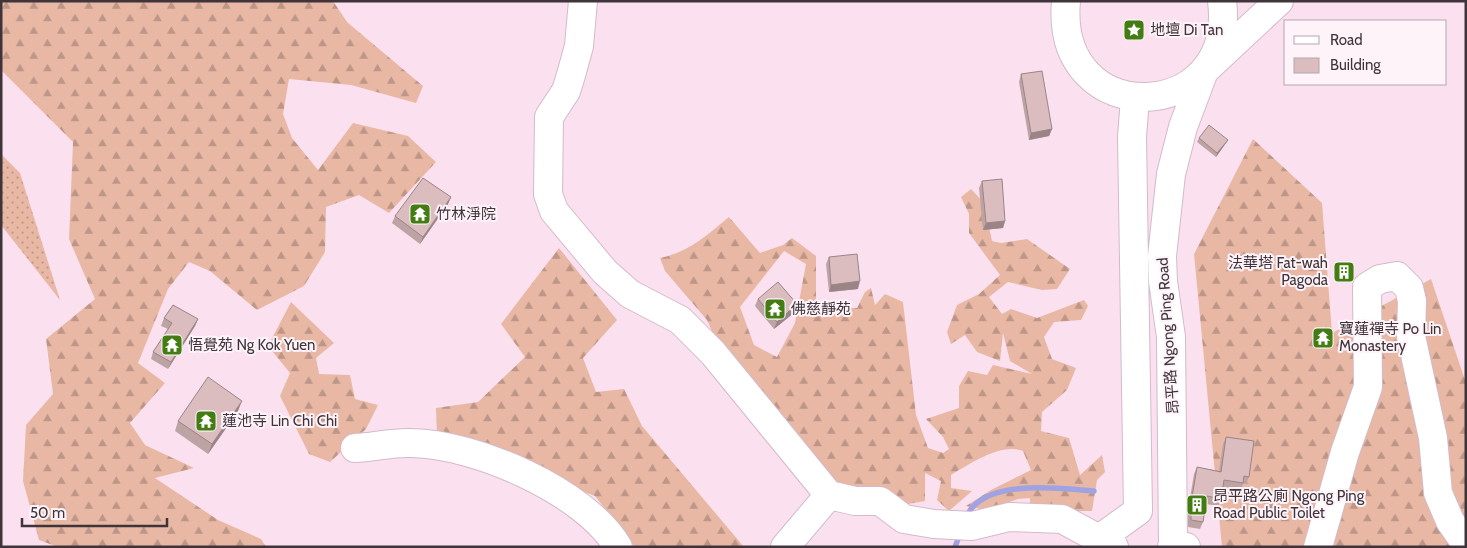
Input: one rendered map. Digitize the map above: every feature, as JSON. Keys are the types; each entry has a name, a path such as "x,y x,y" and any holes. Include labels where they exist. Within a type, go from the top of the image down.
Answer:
{"street":[{"path":"583,1 579,46 571,75 566,91 549,116 548,194 554,211 605,272 630,294 680,320 713,353 829,495 855,501 880,501 904,519 961,525 1009,517 1062,519 1103,544 1138,511 1132,137 1135,98"},
{"path":"1066,1 1064,21 1067,36 1079,64 1094,80 1114,92 1135,98 1161,97 1185,87 1279,1"},
{"path":"1204,71 1217,50 1224,27 1222,1"},
{"name":"昂平路 Ngong Ping Road","path":"1173,547 1172,337 1163,281 1164,228 1171,174 1183,127 1204,71"},
{"path":"1318,547 1345,452 1368,388 1367,287 1380,279 1397,276 1410,288 1412,301 1411,336 1433,438 1438,493 1450,521 1466,544"},
{"path":"355,448 412,443 481,454 510,466 579,506 614,540 618,547"},
{"path":"785,547 829,495"},
{"path":"1173,547 1186,547"}],"green space":[{"path":"1,1 333,1 347,22 423,86 416,103 351,85 289,79 283,114 292,138 318,170 353,123 408,136 436,162 389,213 359,195 326,207 325,252 304,286 257,310 210,271 189,262 168,289 138,363 165,383 130,423 145,445 194,468 155,478 218,520 261,539 266,547 58,547 39,540 23,481 26,425 53,394 46,339 95,299 69,239 73,142 1,70"},
{"name":"寶蓮禪寺 Po Lin Monastery","path":"1253,139 1322,203 1332,333 1431,279 1466,383 1466,547 1222,547 1194,254"},
{"path":"1,154 20,173 60,300 1,225"},
{"path":"971,189 984,203 992,241 1001,243 1027,239 1070,269 1057,289 1042,290 1008,282 989,297 1002,314 1011,309 1037,318 1084,300 1088,306 1081,320 1054,322 1044,337 1052,359 1076,368 1067,390 1042,412 1041,431 1069,438 1080,475 1102,455 1105,472 1097,480 1092,511 1030,511 1030,498 1018,499 986,510 966,506 991,490 1031,470 1023,451 1015,449 1005,449 986,456 951,475 951,488 972,491 949,511 937,500 941,481 925,473 925,501 902,505 835,486 715,338 707,320 665,271 660,258 689,247 705,237 729,217 760,253 783,245 792,238 816,256 816,307 857,308 865,292 871,288 875,305 885,294 903,302 916,415 928,448 943,453 949,449 943,437 926,419 959,408 959,386 968,371 987,375 993,365 1032,374 1010,361 1003,333 1000,361 977,352 965,335 951,344 947,332 957,305 979,294 1000,275 969,233 969,214 961,197","holes":["784,251 806,264 795,323 777,357 754,345 740,307"]},
{"path":"559,248 617,320 583,358 596,392 624,389 642,426 744,547 635,547 595,496 437,437 436,408 478,402 525,357 501,324"},
{"path":"291,302 334,343 316,358 319,374 350,375 355,399 378,405 366,429 330,462 309,454 280,396 290,373 268,346"}],"building":[{"path":"1042,71 1052,129 1031,133 1021,74"},
{"path":"1209,125 1228,140 1217,153 1199,138"},
{"name":"竹林淨院","path":"423,178 451,197 423,237 395,216"},
{"path":"1002,179 1005,221 986,223 982,181"},
{"path":"857,254 860,281 831,285 829,257"},
{"name":"佛慈靜苑","path":"778,282 797,304 777,322 758,299"},
{"name":"悟覺苑 Ng Kok Yuen","path":"173,305 198,319 171,362 153,352 172,323 164,318"},
{"name":"蓮池寺 Lin Chi Chi","path":"208,377 242,401 212,444 178,421"},
{"path":"1226,437 1254,441 1249,477 1244,476 1243,483 1224,480 1221,499 1207,496 1203,522 1191,520 1191,503 1197,467 1221,472"}],"waterway":[{"path":"966,518 974,505 988,496 1004,491 1023,488 1062,488 1094,491"},
{"path":"955,547 960,534"}],"place":[{"name":"地壇 Di Tan","path":"1134,30"},
{"name":"竹林淨院","path":"420,214"},
{"name":"法華塔 Fat-wah Pagoda","path":"1344,272"},
{"name":"佛慈靜苑","path":"775,309"},
{"name":"寶蓮禪寺 Po Lin Monastery","path":"1323,338"},
{"name":"悟覺苑 Ng Kok Yuen","path":"172,345"},
{"name":"蓮池寺 Lin Chi Chi","path":"206,421"},
{"name":"昂平路公廁 Ngong Ping Road Public Toilet","path":"1197,505"}]}
